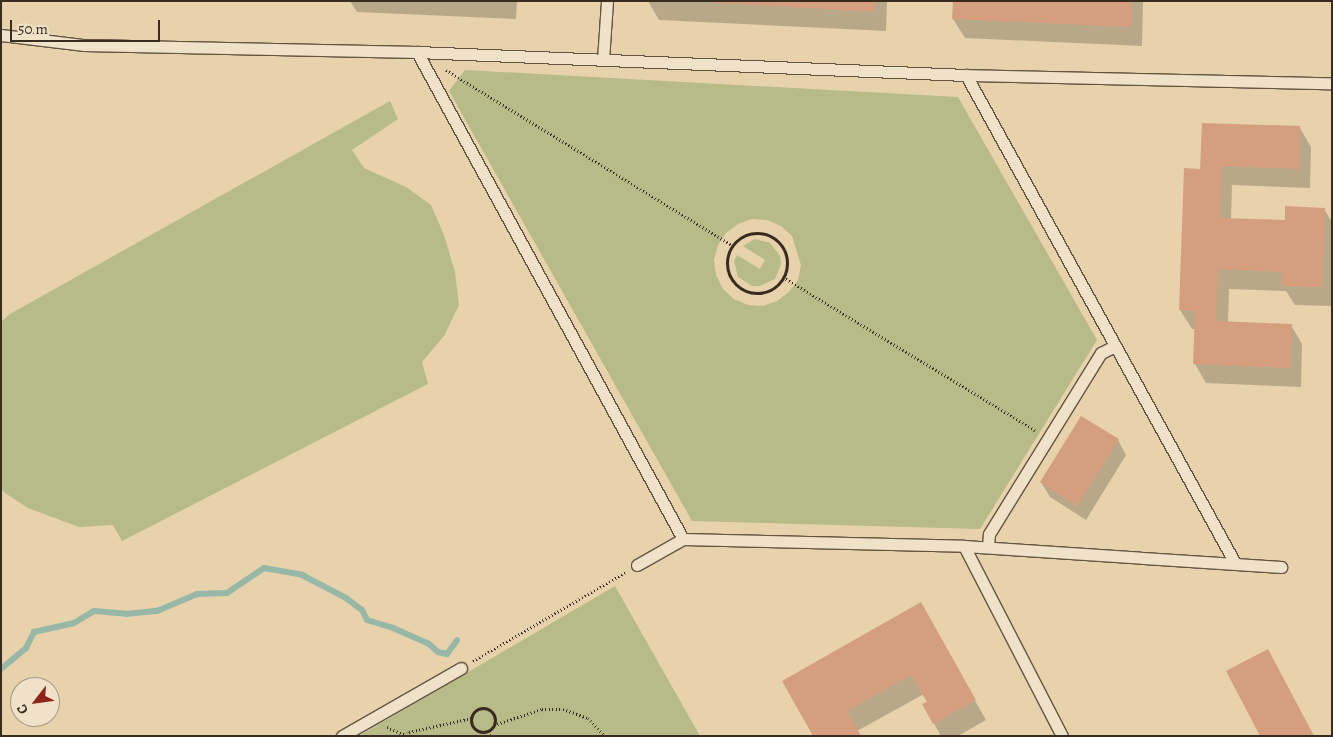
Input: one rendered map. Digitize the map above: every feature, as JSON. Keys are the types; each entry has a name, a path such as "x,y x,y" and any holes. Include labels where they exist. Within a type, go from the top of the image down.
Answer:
{"lane":[{"path":"603,60 608,1"},
{"path":"1,35 84,45 417,52 966,75 1332,83"},
{"path":"417,52 683,538"},
{"path":"966,75 1235,563"},
{"path":"988,547 989,534 1101,353 1115,346"},
{"path":"637,565 683,538 988,547 1281,567"},
{"path":"964,546 1062,736"},
{"path":"342,736 462,668"}],"path":[{"path":"440,66 733,246"},
{"path":"754,233 774,238 786,254 783,277 771,289 761,292 741,288 729,271 728,261 733,246 744,236 754,233"},
{"path":"783,277 1048,438"},
{"path":"462,668 637,565"},
{"path":"408,736 409,732 472,718 478,710 488,709 495,717 494,725"},
{"path":"485,733 494,725 542,709 563,709 588,718 605,736"},
{"path":"472,718 474,728 490,736"}],"green space":[{"path":"465,70 958,97 1097,340 980,529 692,521 449,91","holes":["752,219 767,220 781,226 792,236 801,265 798,280 789,292 777,301 763,306 748,305 734,299 723,289 716,275 714,260 718,245 726,233 738,224"]},
{"path":"390,101 398,119 352,150 364,168 406,187 431,205 444,235 455,272 459,305 444,336 422,362 428,384 122,541 113,525 79,527 28,508 5,493 1,488 1,322 10,314"},
{"path":"755,239 770,243 780,256 781,264 775,279 760,286 752,286 738,277 734,261 737,255 760,269 765,260 743,246"},
{"path":"615,586 700,736 359,736"}],"building":[{"path":"689,1 876,1 875,12"},
{"path":"953,1 1132,1 1131,27 952,19"},
{"path":"1202,123 1300,126 1299,169 1222,166 1220,218 1285,220 1285,206 1325,208 1322,287 1282,286 1282,272 1218,269 1216,321 1292,324 1290,368 1193,364 1195,311 1179,310 1184,168 1200,169"},
{"path":"1081,416 1119,439 1077,506 1040,482"},
{"path":"921,602 976,700 933,724 922,704 927,702 911,675 847,711 861,736 813,736 782,681"},
{"path":"1268,649 1314,736 1260,736 1226,671"}],"waterway":[{"path":"1,669 26,648 34,632 74,623 94,611 126,614 157,611 197,594 227,593 264,568 302,575 346,598 362,610 367,620 393,628 429,644 438,652 447,654 457,640"}]}
